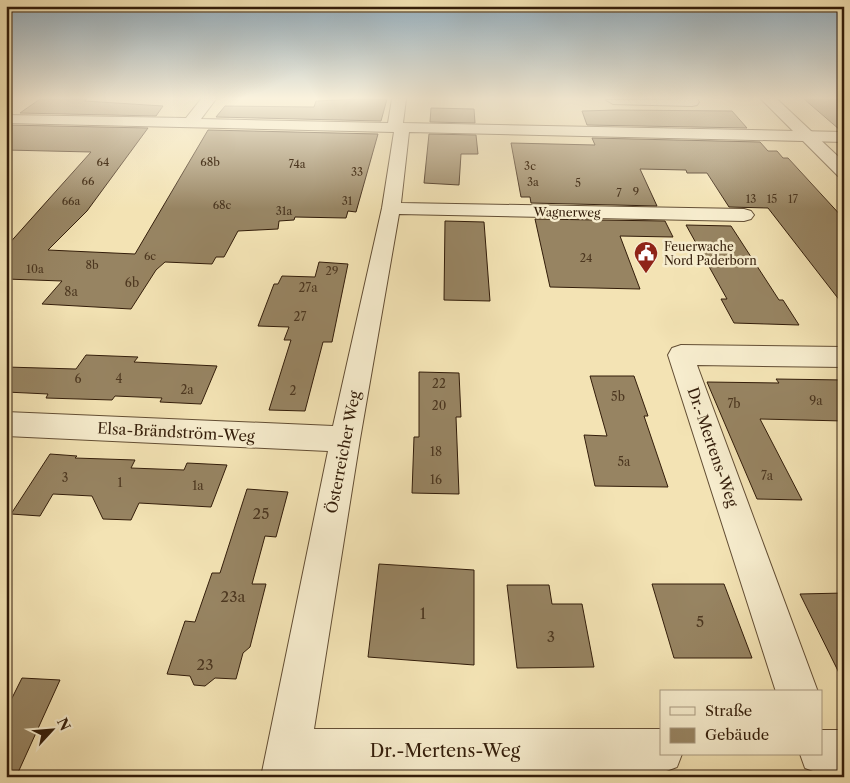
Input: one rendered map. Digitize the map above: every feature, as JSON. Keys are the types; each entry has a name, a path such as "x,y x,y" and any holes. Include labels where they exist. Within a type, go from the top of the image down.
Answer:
{"street":[{"name":"Österreicher Weg","path":"286,764 345,439 391,208 397,136"},
{"path":"747,136 844,137"},
{"path":"810,136 844,172"},
{"name":"Wagnerweg","path":"391,208 744,215"},
{"name":"Dr.-Mertens-Weg","path":"797,690 681,355 844,357"},
{"name":"Elsa-Brändström-Weg","path":"6,424 345,439"},
{"name":"Dr.-Mertens-Weg","path":"286,764 660,751"},
{"path":"822,752 844,752"}],"building":[{"path":"6,136 142,136 87,211 48,250 135,254 205,136 378,136 356,212 348,211 346,218 295,217 294,220 279,221 278,229 238,231 224,257 216,257 212,264 165,262 156,270 131,309 42,304 62,281 6,279 6,247 91,152 6,150"},
{"path":"429,136 476,136 478,154 461,154 459,185 424,183"},
{"path":"592,138 760,142 768,151 777,151 783,158 788,158 844,219 844,306 768,208 729,207 707,173 687,173 686,170 640,169 657,206 531,203 530,197 521,197 511,143 595,145"},
{"path":"535,219 665,221 673,237 620,236 640,289 550,287"},
{"path":"445,221 484,222 490,301 444,300"},
{"path":"686,225 731,226 779,300 783,300 799,325 734,323 721,299 727,299"},
{"path":"319,262 348,264 332,342 323,342 305,411 269,410 291,340 284,340 289,327 258,326 274,284 278,284 282,276 315,277"},
{"path":"86,355 138,357 134,362 217,366 201,404 160,402 162,398 115,396 112,400 46,398 48,394 6,392 6,367 76,369"},
{"path":"419,372 459,373 461,417 456,417 459,494 412,493 414,437 419,437"},
{"path":"590,376 634,376 648,416 644,416 668,487 595,486 584,435 607,436"},
{"path":"776,379 844,380 844,421 760,419 802,500 757,499 707,382 779,383"},
{"path":"50,454 77,456 75,458 135,460 131,468 184,470 187,463 227,465 211,507 139,503 131,520 103,519 92,496 53,494 40,516 11,514"},
{"path":"247,489 288,492 276,537 265,536 252,584 266,584 250,647 243,653 236,679 215,678 205,686 194,685 190,676 167,674 185,621 195,622 212,573 220,573"},
{"path":"379,564 474,570 474,665 368,657"},
{"path":"652,584 724,584 752,658 674,658"},
{"path":"507,585 549,585 552,604 582,604 594,667 517,668"},
{"path":"844,593 844,683 800,594"},
{"path":"22,678 60,680 16,777 6,777 6,700 11,700"}],"place":[{"name":"Feuerwache Nord Paderborn","path":"646,274"}]}
